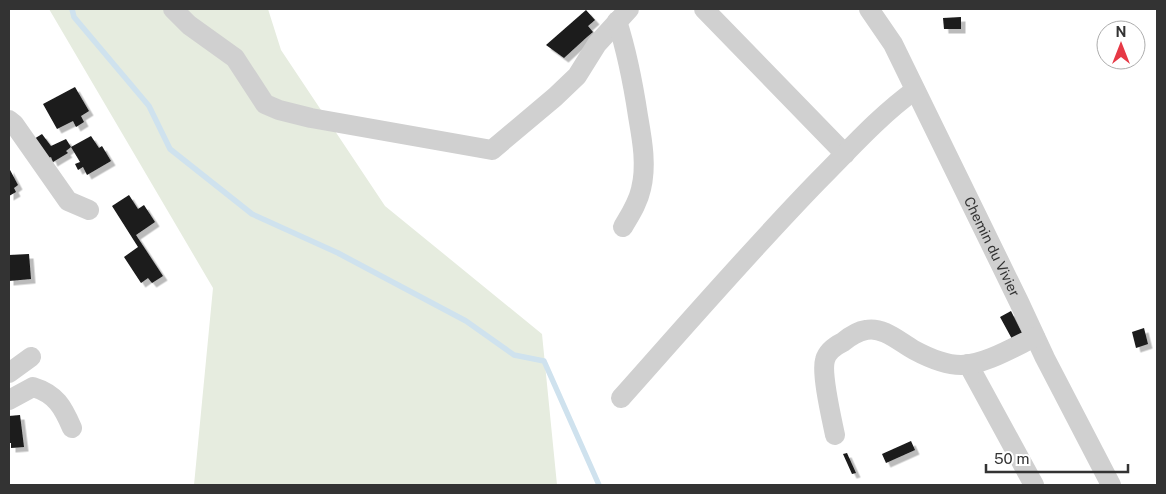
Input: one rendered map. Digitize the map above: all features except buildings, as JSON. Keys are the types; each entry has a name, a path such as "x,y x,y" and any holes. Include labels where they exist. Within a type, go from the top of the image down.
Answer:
{"street":[{"path":"173,9 189,25 235,58 265,104 279,110 311,118 492,150 577,76 597,44 623,15"},
{"path":"704,9 845,154"},
{"name":"Chemin du Vivier","path":"869,9 893,44 1035,337 1111,485"},
{"path":"623,15 644,169 641,189 636,203 623,227"},
{"path":"621,398 774,227 894,106 915,90"},
{"path":"9,120 14,124 68,201 89,210"},
{"path":"835,436 825,382 824,361 830,351 844,340 866,330 875,330 887,334 916,351 948,363 962,365 983,361 1035,337"},
{"path":"9,373 31,357"},
{"path":"968,364 1034,485"},
{"path":"9,400 33,388 48,392 65,412 72,428"}],"shaded area":[{"path":"49,9 268,9 281,50 385,206 542,334 557,485 194,485 213,288"}],"waterway":[{"path":"72,9 74,17 149,106 170,149 252,214 338,253 466,321 514,355 544,361 599,485"}]}
